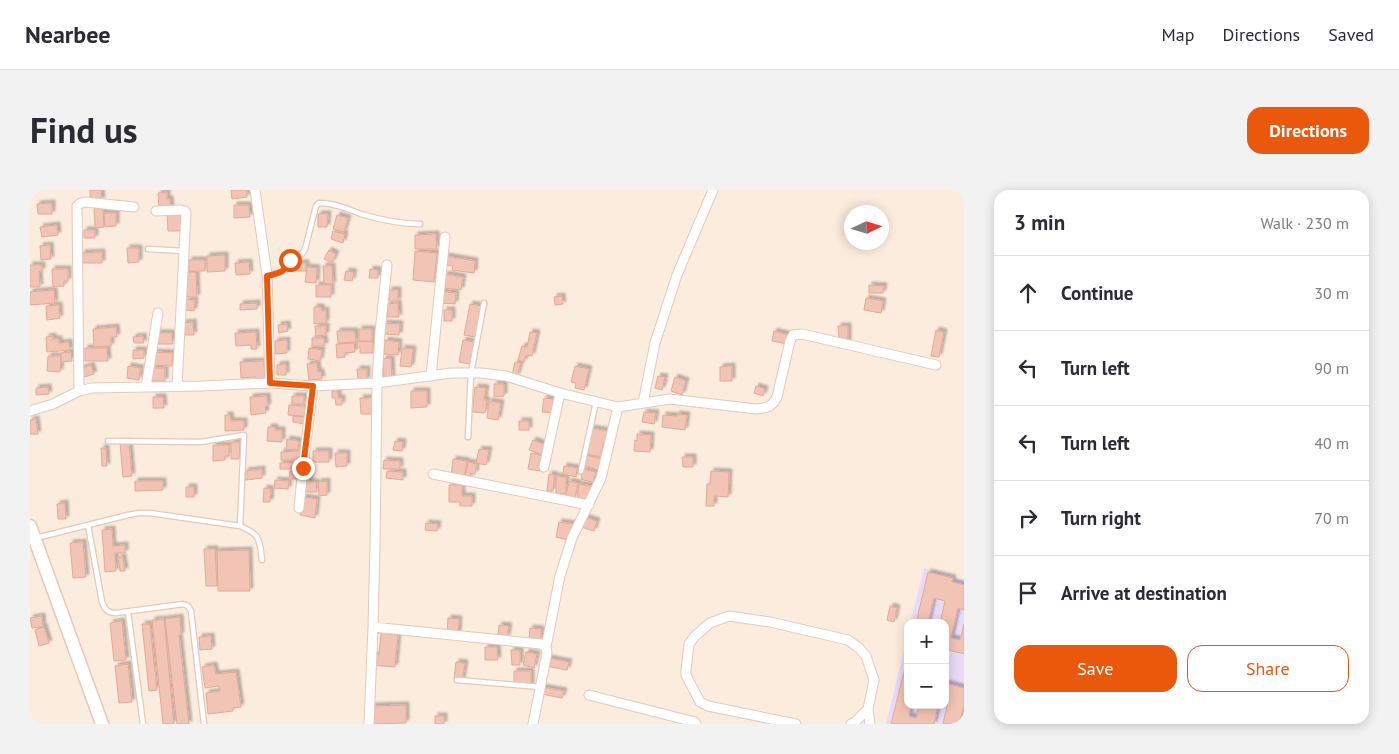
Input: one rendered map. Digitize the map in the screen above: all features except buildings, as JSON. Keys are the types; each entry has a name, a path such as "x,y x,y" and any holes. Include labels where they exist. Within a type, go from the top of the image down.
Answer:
{"main road":[{"path":"30,526 102,724"}],"street":[{"path":"255,190 267,276 270,383"},
{"path":"642,403 655,343 677,275 713,190"},
{"path":"79,391 77,206 85,202 134,206"},
{"path":"156,210 182,210 185,211 187,217 177,386"},
{"path":"431,376 445,237"},
{"path":"369,724 376,545 377,383 387,265"},
{"path":"146,387 158,313"},
{"path":"30,411 53,404 79,391 92,388 270,383 313,386 377,383 451,373 481,373 506,376 560,393 618,407 670,399 756,409 766,408 774,404 790,341 794,335 802,334 936,364"},
{"path":"299,508 313,386"},
{"path":"544,467 560,393"},
{"path":"533,724 560,576 572,538 601,478 618,407"},
{"path":"433,474 588,505"},
{"path":"796,724 708,706 700,702 686,676 689,644 695,636 710,623 729,616 770,622 848,640 866,656 874,680 868,709 870,724"},
{"path":"373,627 541,644 546,647"},
{"path":"589,696 695,722 696,724"},
{"path":"851,724 868,709"}],"lane":[{"path":"267,276 284,271 288,267 292,256 302,254 316,206 320,203 335,205 368,216 420,224"},
{"path":"148,249 185,251"},
{"path":"468,437 471,373 484,303"},
{"path":"581,471 596,402"},
{"path":"108,441 201,442 244,435 240,526"},
{"path":"35,538 140,513 150,513 240,526 251,530 257,535 260,543 262,560"},
{"path":"88,525 102,602 105,609 112,613 128,612 183,604 192,611 204,724"},
{"path":"128,612 143,724"},
{"path":"458,680 540,687"}],"shaded area":[{"path":"924,568 964,580 964,724 886,724 904,650 904,709 949,709 949,619 911,619"}],"route":[{"path":"290,260 288,267 284,271 267,276 270,383 313,386 303,468"}]}
